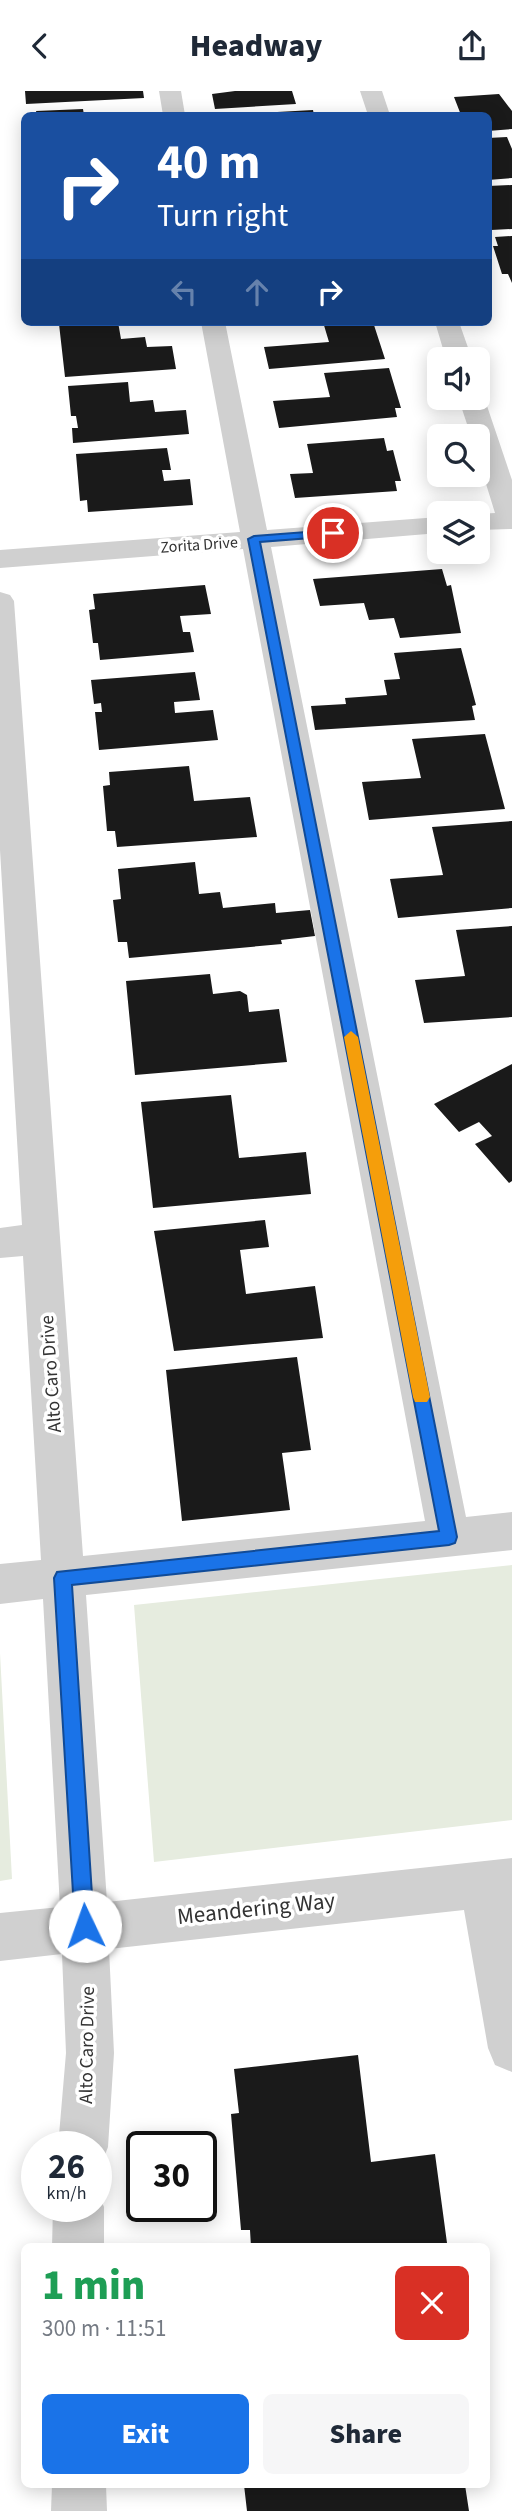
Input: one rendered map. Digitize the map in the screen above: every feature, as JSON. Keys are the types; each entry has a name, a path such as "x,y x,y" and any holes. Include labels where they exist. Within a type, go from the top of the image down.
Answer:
{"street":[{"path":"170,91 174,112"},
{"path":"371,91 378,112"},
{"path":"214,326 449,1537"},
{"path":"448,326 455,347"},
{"path":"475,410 512,521 490,522"},
{"name":"Zorita Drive","path":"0,559 427,526"},
{"name":"Alto Caro Drive","path":"0,601 85,1926 90,2053 84,2131"},
{"path":"0,1243 42,1239"},
{"path":"0,1584 512,1531"},
{"path":"497,1883 512,2048"},
{"name":"Meandering Way","path":"0,1937 497,1883"},
{"path":"78,2222 78,2243"},
{"path":"79,2488 79,2511"}],"shaded area":[{"path":"512,1565 512,1820 154,1862 134,1605"},
{"path":"0,1653 12,1879 0,1881"}],"building":[{"path":"25,91 143,91 144,98 26,104"},
{"path":"235,91 292,91 296,104 215,109 212,94"},
{"path":"499,94 512,111 512,129 492,131 492,112 460,112 454,97"},
{"path":"83,109 84,112 36,112"},
{"path":"313,110 313,112 277,112"},
{"path":"507,137 512,149 512,178 492,180 492,138"},
{"path":"512,185 512,229 492,230 492,186"},
{"path":"512,236 512,283 508,274 502,274 493,246 498,246 495,237"},
{"path":"59,326 119,326 121,339 145,337 147,347 172,346 176,369 65,377"},
{"path":"324,326 374,326 385,359 269,369 264,347 329,342"},
{"path":"389,368 401,408 395,408 397,417 279,428 273,401 330,397 324,373"},
{"path":"128,382 130,402 153,400 155,412 186,410 189,434 73,443 72,428 78,428 76,416 71,416 68,386"},
{"path":"384,438 387,451 393,450 401,481 395,481 397,491 295,498 290,474 313,473 307,444"},
{"path":"167,448 171,470 162,470 164,481 190,479 193,505 88,512 87,500 80,501 76,454"},
{"path":"442,569 447,586 451,585 461,633 400,638 394,618 369,620 364,603 320,606 313,579"},
{"path":"205,585 211,614 180,616 183,632 190,632 194,652 100,660 98,643 93,643 89,610 95,609 93,594"},
{"path":"461,648 476,705 472,706 475,720 315,730 311,706 346,704 345,698 387,695 384,680 400,679 394,653"},
{"path":"195,672 200,700 174,702 175,713 213,710 218,740 99,750 95,712 102,712 101,703 94,704 91,680"},
{"path":"485,734 505,809 369,820 362,782 421,778 412,739"},
{"path":"189,766 194,801 250,797 257,837 117,847 115,831 107,831 103,786 110,785 109,772"},
{"path":"512,821 512,908 398,918 390,879 443,875 432,827"},
{"path":"195,862 199,894 220,892 223,908 275,903 276,913 310,910 315,936 281,940 282,944 129,958 127,942 118,942 113,900 121,899 118,869"},
{"path":"512,926 512,1017 424,1023 415,980 465,976 456,930"},
{"path":"210,974 213,994 240,991 247,995 249,1012 279,1009 287,1062 135,1075 126,981"},
{"path":"512,1064 512,1181 509,1183 475,1144 492,1136 479,1122 459,1132 434,1104"},
{"path":"231,1095 239,1158 306,1152 311,1194 153,1208 141,1102"},
{"path":"265,1220 269,1247 240,1250 246,1294 315,1286 323,1338 174,1351 154,1231"},
{"path":"297,1357 311,1450 282,1453 290,1510 182,1521 166,1370"},
{"path":"358,2055 371,2162 435,2154 447,2243 251,2243 250,2230 241,2230 231,2114 239,2113 234,2069"},
{"path":"244,2488 465,2488 469,2511 247,2511"}],"slow traffic":[{"path":"351,1037 421,1397"}],"route":[{"path":"85,1926 63,1578 449,1537 254,539 333,533"}]}
